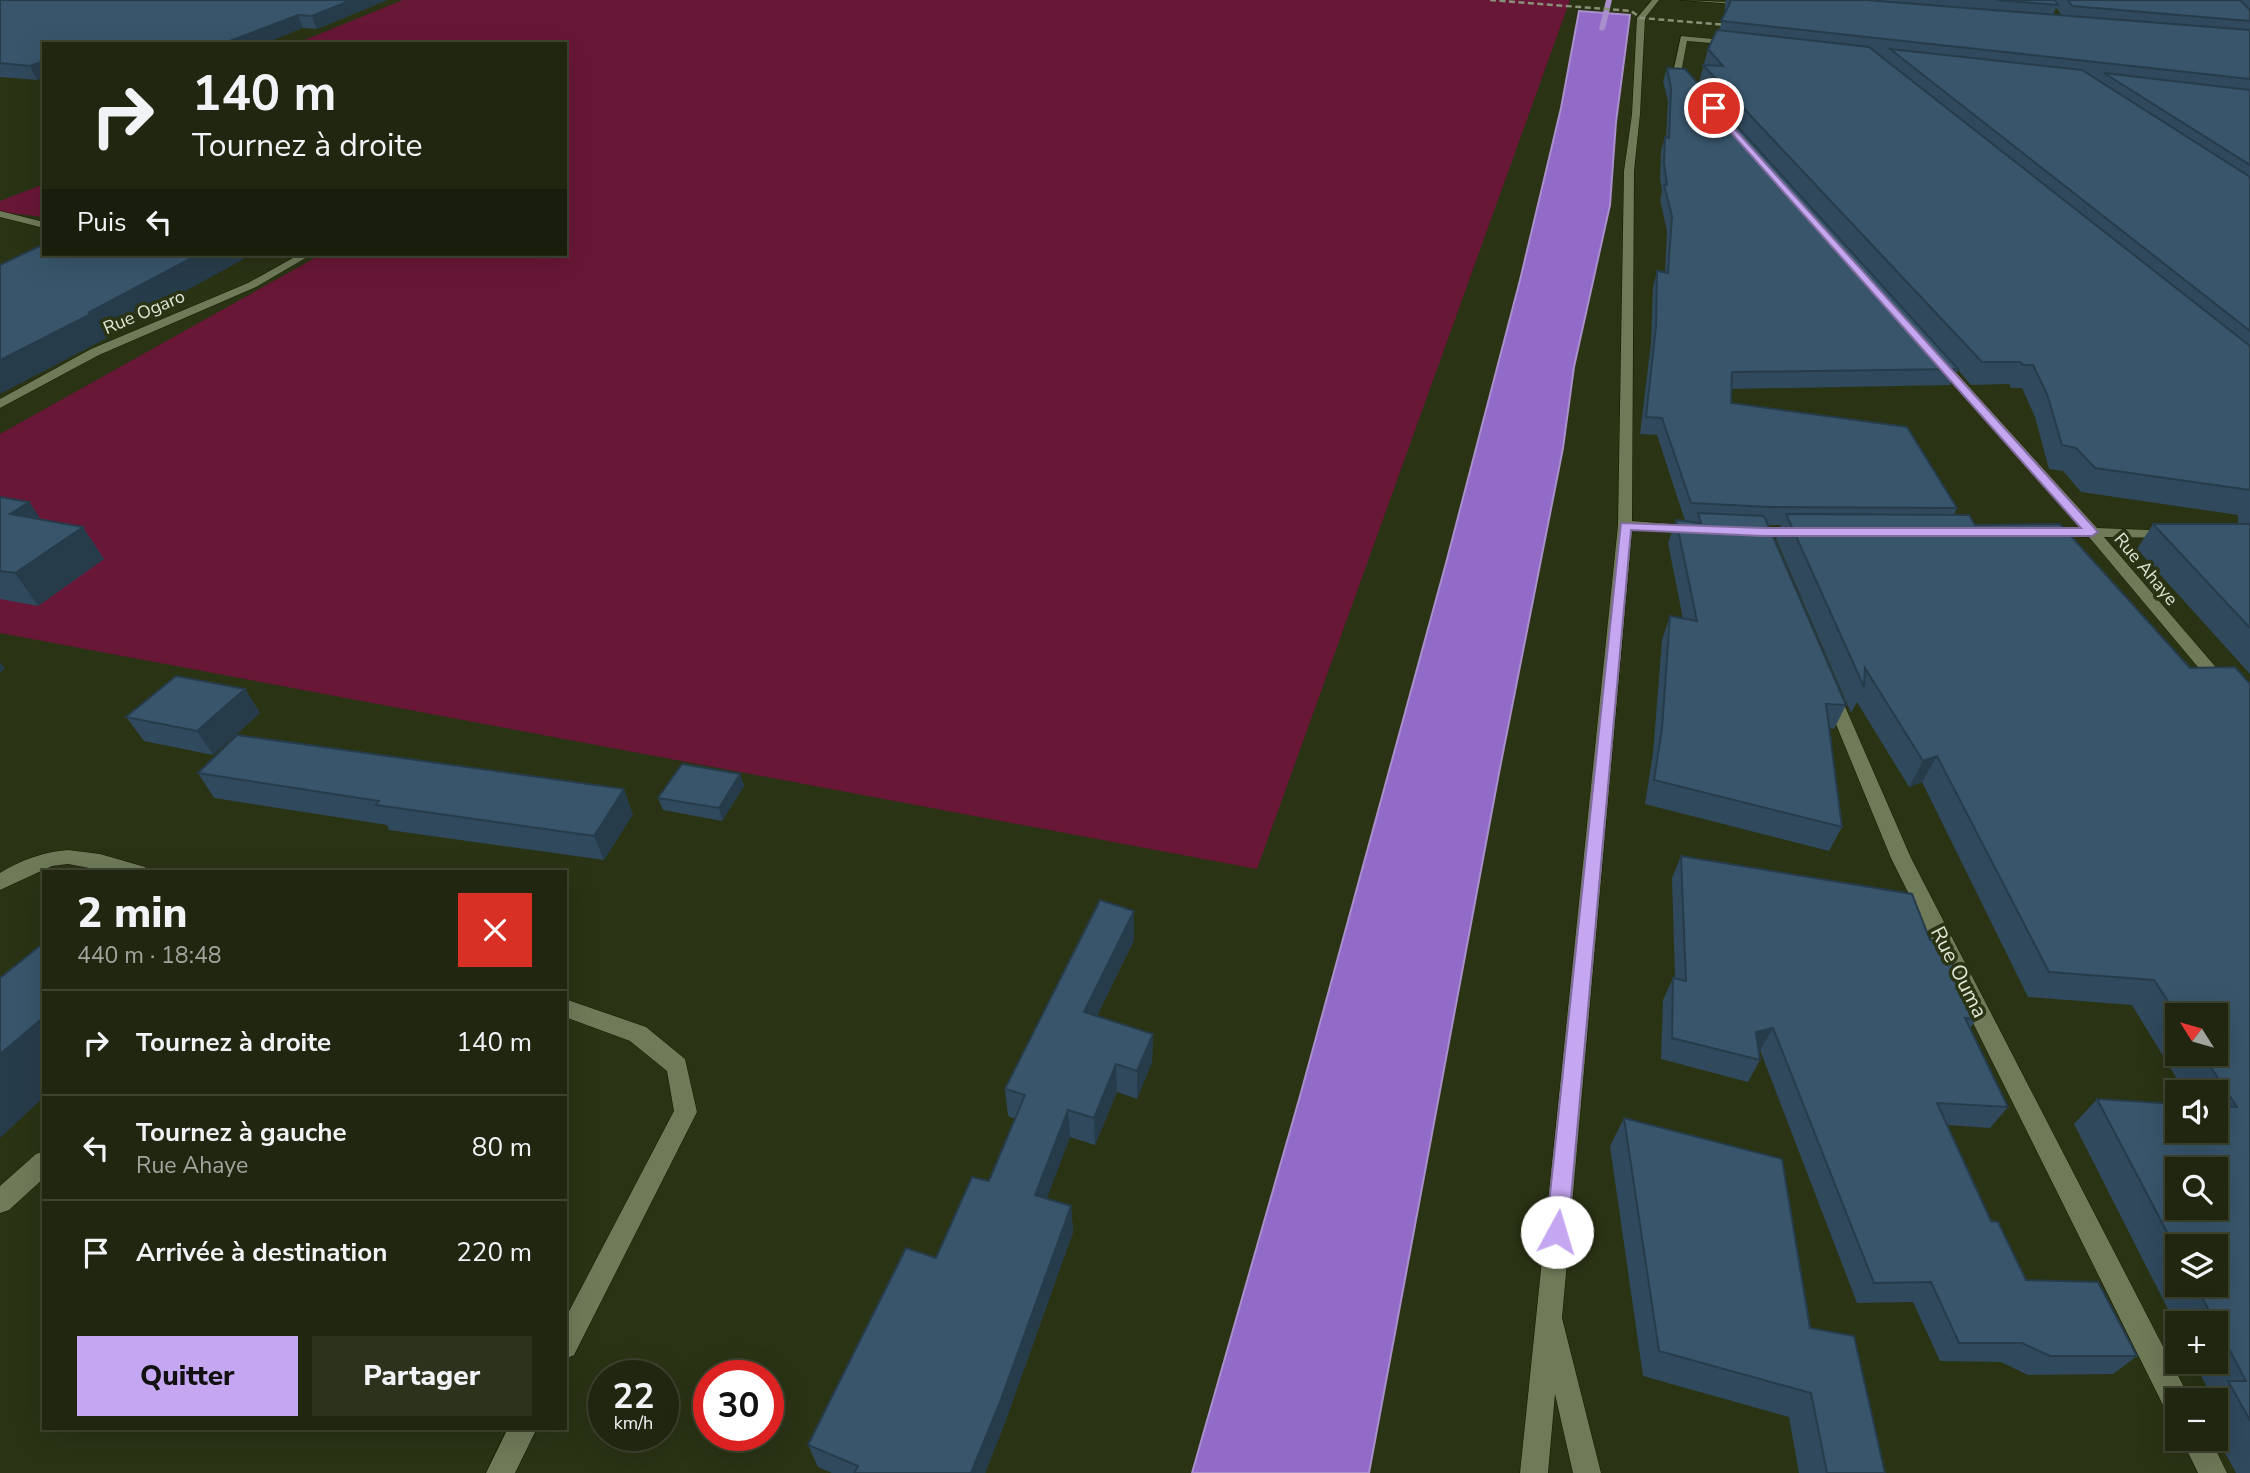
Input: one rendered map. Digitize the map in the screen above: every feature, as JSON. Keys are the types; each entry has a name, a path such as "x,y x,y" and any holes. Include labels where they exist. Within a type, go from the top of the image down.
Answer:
{"street":[{"path":"1534,1473 1625,525 1629,171 1636,114 1641,18 1656,0"},
{"path":"1684,0 1754,3"},
{"path":"1705,99 1678,68 1684,38 1739,43"},
{"path":"0,214 42,224"},
{"name":"Rue Ogaro","path":"0,404 95,352 252,285 304,256"},
{"name":"Rue Ahaye","path":"1935,357 2092,532 2250,718"},
{"path":"1625,525 1710,530"},
{"path":"2023,532 2184,534"},
{"name":"Rue Ouma","path":"1826,682 1901,858 2169,1388"},
{"path":"0,883 41,860 79,856 131,870"},
{"path":"567,1009 638,1034 677,1066 687,1112 567,1342"},
{"path":"0,1202 42,1164"},
{"path":"1549,1313 1587,1473"},
{"path":"500,1473 522,1430"},
{"path":"2202,1451 2213,1473"}],"shaded area":[{"path":"403,0 1570,0 1257,869 0,633 0,434 318,256 567,256 567,42 300,42"},
{"path":"1579,11 1630,15 1616,122 1610,205 1574,367 1563,448 1499,773 1369,1473 1192,1473 1300,1096 1446,563 1520,280 1561,108"},
{"path":"42,185 42,217 0,212 0,201"}],"building":[{"path":"0,0 351,0 312,16 298,15 227,42 42,42 42,62 30,66 0,63"},
{"path":"1730,0 1865,0 2250,30 2250,79 1721,21"},
{"path":"1997,0 2055,0 2058,5"},
{"path":"2068,0 2240,0 2250,10 2250,21 2072,6"},
{"path":"1717,30 1869,47 2250,346 2250,490 2095,468 2076,448 2062,445 2047,394 2033,365 2023,365 2020,362 1982,362 1703,65 1723,66 1708,49"},
{"path":"1890,49 2082,70 2250,177 2250,331"},
{"path":"1667,68 1685,69 1958,369 1732,372 1731,403 1907,427 1957,508 1770,507 1691,503 1662,418 1646,417 1656,327 1657,271 1668,273 1672,216 1664,185 1667,185 1665,137 1669,138 1671,88"},
{"path":"2104,73 2250,90 2250,165"},
{"path":"42,245 42,256 195,256 88,313 93,313 0,360 0,265"},
{"path":"0,497 29,502 10,514 83,527 15,573 0,571"},
{"path":"1698,513 1764,516 1846,705 1826,704 1842,827 1654,780 1662,729 1670,616 1697,621 1676,520 1701,523"},
{"path":"1786,514 1969,515 1975,525 2060,524 2190,668 2235,667 2250,684 2250,1420 2228,1381 2246,1381 2228,1347 2228,1311 2209,1311 2202,1297 2228,1297 2228,1234 2168,1234 2097,1099 2165,1103 2165,1143 2228,1143 2228,1107 2237,1107 2228,1093 2228,1080 2219,1080 2210,1066 2228,1066 2228,1003 2169,1003 2154,980 2049,972 1937,756 1923,761 1865,668 1864,687"},
{"path":"2153,524 2250,524 2250,628"},
{"path":"176,676 245,689 197,731 126,717"},
{"path":"237,735 624,789 594,836 376,805 379,801 198,773"},
{"path":"682,764 740,774 719,808 658,798"},
{"path":"1681,856 1912,894 1930,940 1944,942 1977,1019 1965,1018 2008,1107 1937,1103 1991,1221 1998,1222 2026,1280 2098,1282 2137,1356 2050,1356 2022,1343 1959,1343 1931,1282 1874,1283 1773,1028 1756,1032 1760,1060 1672,1038 1673,978 1686,981"},
{"path":"1100,900 1134,911 1084,1012 1153,1034 1137,1071 1116,1064 1094,1118 1068,1110 1035,1195 1071,1206 1000,1402 971,1473 854,1473 858,1466 808,1445 906,1248 936,1258 972,1177 989,1181 1025,1095 1005,1089"},
{"path":"42,945 42,1019 0,1054 0,978"},
{"path":"1624,1118 1782,1159 1810,1328 1854,1336 1885,1473 1827,1473 1811,1393 1659,1351"}],"waterway":[{"path":"1602,29 1609,0"}],"railway":[{"path":"1490,0 1631,11 1641,18 1741,26"}],"route":[{"path":"1557,1232 1625,525 1670,530 1763,532 2092,532 1714,108"}]}
